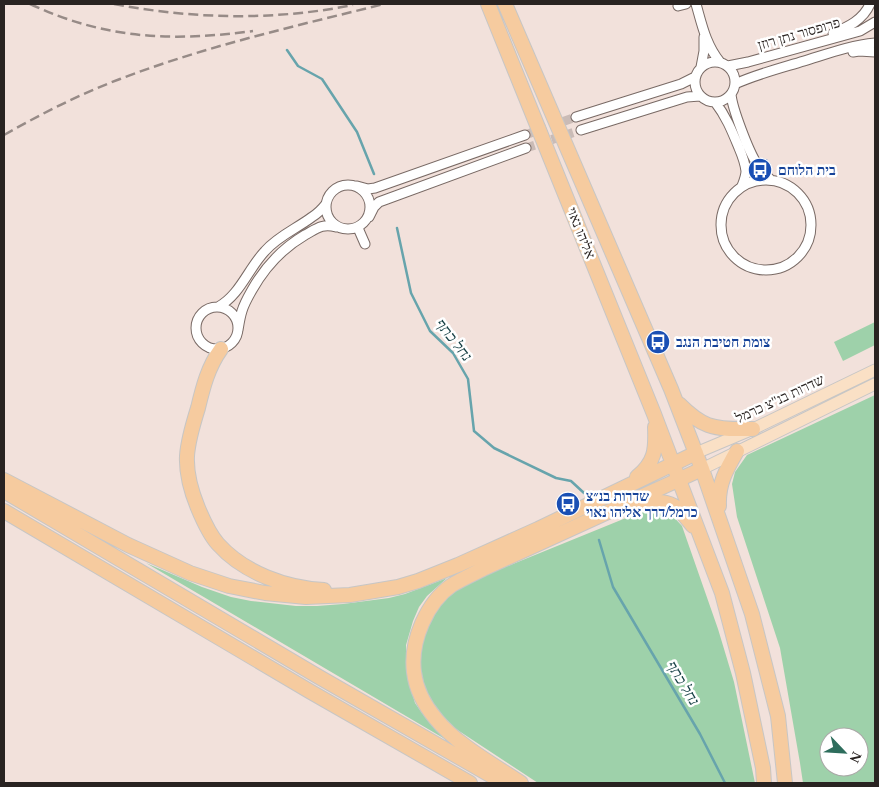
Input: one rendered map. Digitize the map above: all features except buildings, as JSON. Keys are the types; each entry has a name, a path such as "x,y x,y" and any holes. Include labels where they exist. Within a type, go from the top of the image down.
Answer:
{"highway":[{"name":"אליהו נאוי","path":"488,4 654,414 722,593 743,673 764,783"},
{"name":"אליהו נאוי","path":"505,4 670,389 696,452 721,524"},
{"path":"221,348 210,367 188,443 186,458 190,487 207,528 218,544 249,569 287,584 316,590 338,591 389,588"},
{"path":"670,389 676,401 701,422 720,428 753,429"},
{"path":"625,487 644,471 654,455 654,414"},
{"path":"737,451 725,471 719,491 721,524 752,614 778,716 786,783"},
{"path":"4,480 120,540 190,573 229,586 265,593 306,597 350,595 418,581 458,565 538,528 696,452"},
{"path":"521,783 456,739 435,719 421,697 414,671 414,645 422,622 434,601 452,585 483,569 702,469"},
{"path":"4,491 319,677 504,783"},
{"path":"631,501 671,504 678,508 700,535"},
{"path":"4,511 302,687 470,783"}],"main road":[{"name":"שדרות בנ\"צ כרמל","path":"696,452 753,429 875,370"},
{"name":"שדרות בנ\"צ כרמל","path":"702,469 875,384"}],"street":[{"path":"581,130 687,96 700,96 714,102 724,100 731,94 735,84 734,74 713,52 704,34 696,4"},
{"path":"791,50 848,27 860,18 870,4"},
{"name":"פרופסור נתן רוזן","path":"724,64 748,62 860,31 875,22"},
{"path":"700,96 695,87 695,77 701,67 704,51 704,34"},
{"name":"פרופסור נתן רוזן","path":"735,84 752,77 823,56 864,44 875,43"},
{"path":"823,56 859,51 875,52"},
{"path":"701,67 708,62 714,61 724,64"},
{"path":"576,117 681,84 695,77"},
{"path":"731,94 732,103 750,152 770,179"},
{"path":"714,102 728,120 744,161 746,175 742,186"},
{"path":"336,227 328,217 326,204 332,192 337,188 350,185 368,189 375,188 525,134"},
{"path":"326,204 312,218 284,234 266,250 235,294 226,302 212,307 201,314 196,326 199,338 203,343 214,349 227,346 233,342 237,336 241,312 256,284 274,258 291,244 319,227 327,224 343,230 358,228 369,217 379,202 526,148"},
{"path":"770,179 785,183 797,191 806,204 811,220 809,238 803,251 787,265 774,269 760,270 753,268 740,262 730,252 723,240 722,212 728,199 742,186 756,180 770,179"},
{"path":"357,186 368,196 371,210 369,217"},
{"path":"358,228 365,244"},
{"path":"218,306 224,307 233,314 236,318 238,330"}],"green space":[{"path":"875,322 875,345 843,361 834,342"},
{"path":"875,395 875,783 803,783 780,648 737,517 732,484 735,472 747,455"},
{"path":"648,509 669,512 682,526 718,629 734,682 755,783 538,783 456,729 433,703 425,688 421,674 420,658 423,637 428,622 450,594 466,583"},
{"path":"146,563 231,597 296,606 343,604 389,598 447,578 427,596 419,607 413,621 406,645 407,675 415,703 422,713 431,724 467,752"}],"waterway":[{"name":"נחל כתף","path":"287,50 298,66 322,79 357,132 374,174"},
{"name":"נחל כתף","path":"397,228 411,293 430,331 453,353 468,379 474,431 494,448 556,478 571,481 584,493"},
{"name":"נחל כתף","path":"599,540 613,587 700,734 725,783"}],"tunnel":[{"path":"525,135 576,117"},
{"path":"526,148 581,130"}],"railway":[{"path":"30,4 85,25 139,35 166,37 253,31"},
{"path":"114,4 173,13 233,16 293,14 353,5"},
{"path":"4,135 75,98 152,67 251,37 384,4"}],"place":[{"name":"בית הלוחם","path":"760,170"},
{"name":"צומת חטיבת הנגב","path":"658,342"},
{"name":"שדרות בנ״צ כרמל/דרך אליהו נאוי","path":"568,504"}]}
